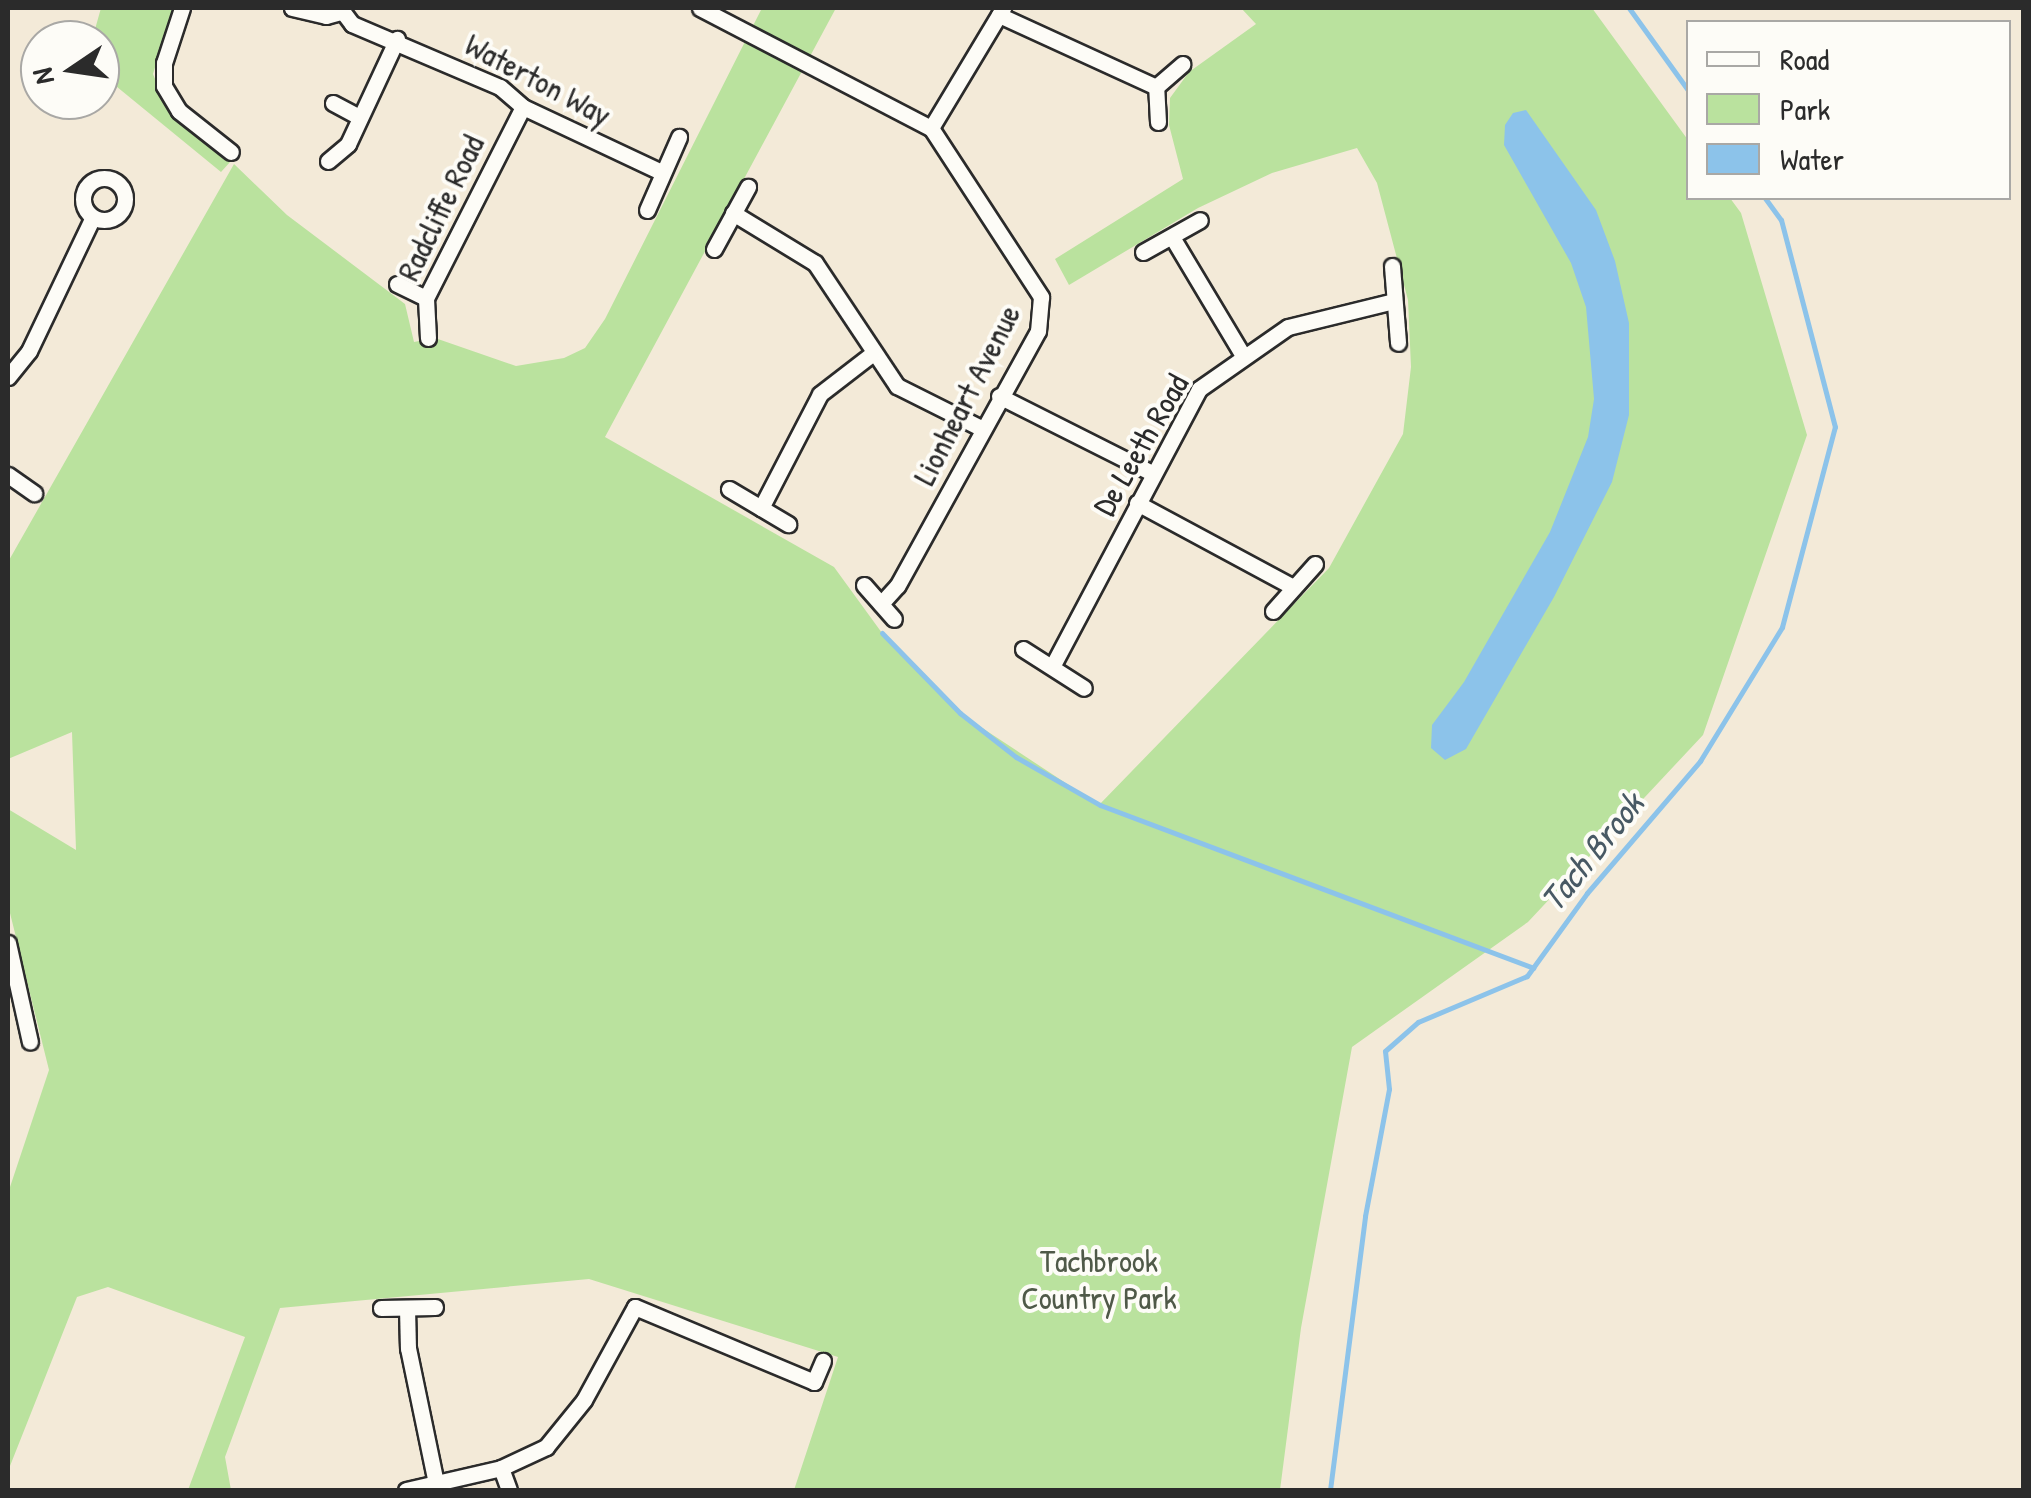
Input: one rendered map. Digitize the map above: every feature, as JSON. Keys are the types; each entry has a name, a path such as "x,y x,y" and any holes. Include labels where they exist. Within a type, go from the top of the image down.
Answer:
{"street":[{"path":"182,8 164,64 164,86 179,111 232,152"},
{"path":"292,8 326,16 341,10"},
{"name":"Lionheart Avenue","path":"700,8 931,128 1041,297 1038,331 998,396 897,586 880,604"},
{"name":"Waterton Way","path":"341,10 352,24 397,39 500,87 523,107 661,172"},
{"path":"931,128 1001,11 1156,88"},
{"path":"328,161 348,144 397,39"},
{"path":"1156,88 1182,64"},
{"path":"1156,88 1158,122"},
{"path":"333,103 359,117"},
{"name":"Radcliffe Road","path":"428,338 426,298 523,107"},
{"path":"647,210 678,136"},
{"path":"714,249 748,187"},
{"path":"733,214 815,264 897,386 983,429"},
{"path":"8,378 28,351 94,217"},
{"path":"1143,252 1200,220"},
{"path":"1172,237 1242,354"},
{"path":"1392,266 1398,343"},
{"path":"397,284 426,298"},
{"name":"De Leeth Road","path":"1053,665 1199,388 1242,354 1302,320 1394,301"},
{"path":"762,508 820,394 872,354"},
{"path":"998,396 1152,473"},
{"path":"8,475 34,493"},
{"path":"729,489 788,524"},
{"path":"1138,503 1292,587"},
{"path":"1272,610 1316,564"},
{"path":"864,586 894,620"},
{"path":"1023,649 1084,688"},
{"path":"8,943 15,1010 30,1042"},
{"path":"381,1308 435,1307"},
{"path":"406,1490 501,1468 546,1447 584,1400 635,1307 814,1382"},
{"path":"407,1308 408,1348 436,1483"},
{"path":"807,1400 823,1361"},
{"path":"501,1468 509,1490"}],"green space":[{"path":"101,8 173,8 153,74 164,101 231,161 221,172 120,89 120,20 98,20"},
{"name":"Tachbrook Country Park","path":"762,8 836,8 605,437 834,567 882,633 964,716 1099,805 1329,568 1403,434 1411,367 1408,300 1377,183 1357,148 1272,173 1198,208 1069,285 1055,259 1183,179 1169,125 1170,98 1189,72 1256,24 1241,8 1592,8 1686,137 1686,200 1731,200 1741,213 1807,435 1703,735 1528,922 1352,1047 1301,1328 1280,1490 794,1490 838,1357 589,1279 280,1308 225,1457 231,1490 188,1490 245,1337 108,1287 77,1297 8,1471 8,1193 49,1070 8,905 8,809 76,850 72,732 8,759 8,562 234,164 287,215 405,304 414,342 435,338 516,366 564,358 585,348 605,319"}],"water":[{"path":"1526,110 1596,210 1615,261 1629,323 1629,415 1612,482 1554,597 1466,749 1445,760 1431,748 1432,725 1464,682 1550,532 1588,437 1594,399 1586,307 1571,263 1504,145 1505,125 1513,113"}],"waterway":[{"name":"Tach Brook","path":"1629,8 1686,87"},
{"name":"Tach Brook","path":"1330,1490 1365,1216 1389,1089 1385,1051 1418,1022 1527,976 1587,893 1700,761 1782,627 1835,427 1781,220 1766,200"},
{"path":"882,633 960,713 1016,757 1100,805 1533,968"}]}
